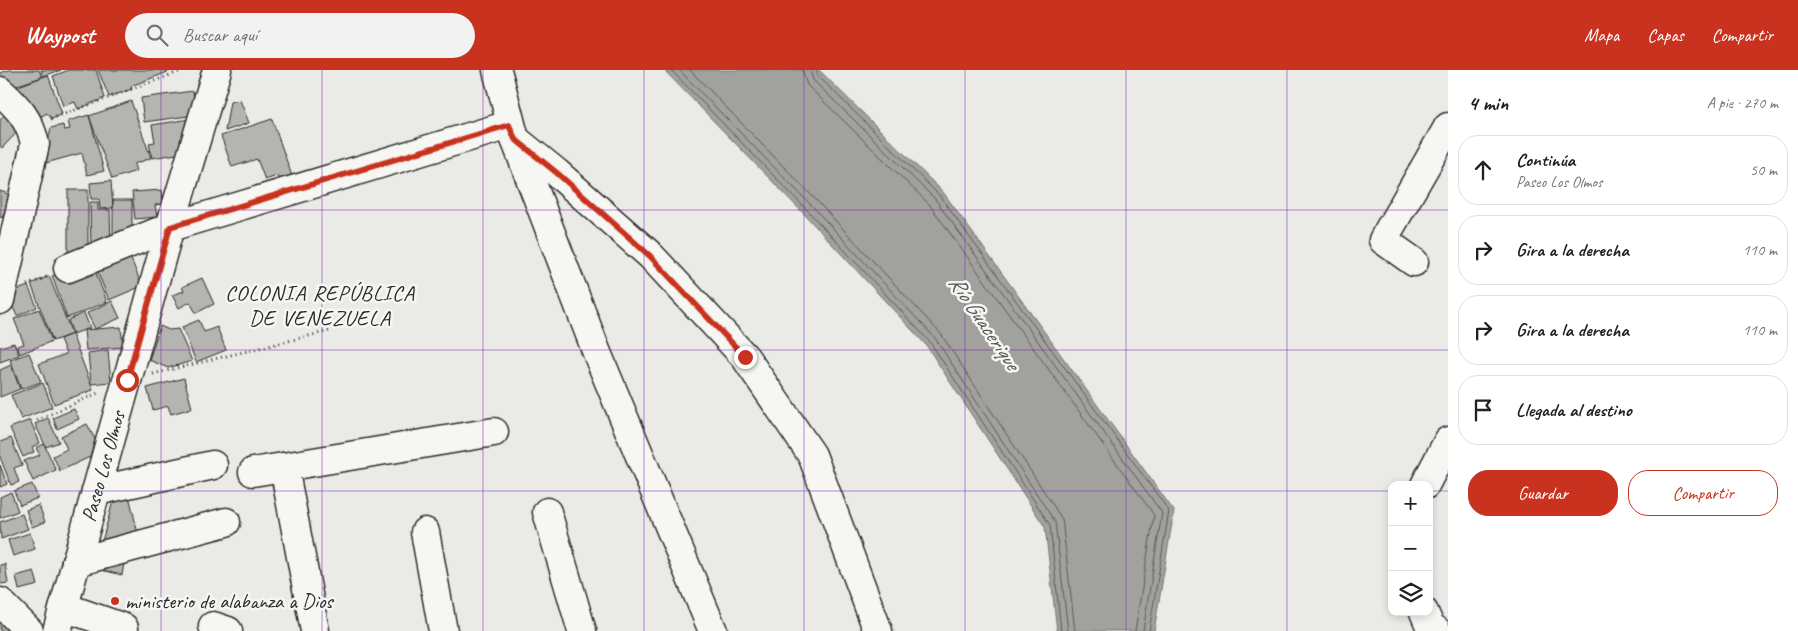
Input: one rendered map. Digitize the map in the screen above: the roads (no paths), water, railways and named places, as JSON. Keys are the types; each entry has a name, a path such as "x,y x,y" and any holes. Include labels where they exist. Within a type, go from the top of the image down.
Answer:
{"street":[{"name":"Paseo Los Olmos","path":"60,619 170,227 217,70"},
{"path":"497,70 512,132 597,353 713,631"},
{"path":"0,91 19,108 31,127 35,144 1,297"},
{"path":"1414,262 1383,240 1448,127"},
{"path":"68,268 170,227 512,132"},
{"path":"512,132 650,256 745,357 812,455 878,631"},
{"path":"253,472 494,432"},
{"path":"1427,481 1448,441"},
{"path":"96,491 213,465"},
{"path":"284,467 315,631"},
{"path":"548,512 582,631"},
{"path":"76,562 226,522"},
{"path":"425,532 443,631"},
{"path":"0,602 29,631"},
{"path":"1426,616 1430,626 1437,631"},
{"path":"60,619 124,628"}],"water":[{"name":"Río Guacerique","path":"664,70 819,70 943,192 1174,511 1154,631 1057,631 1045,527 926,345 805,215"}],"place":[{"name":"ministerio de alabanza a Dios","path":"115,601"}],"district":[{"name":"COLONIA REPÚBLICA DE VENEZUELA","path":"320,304"}]}
